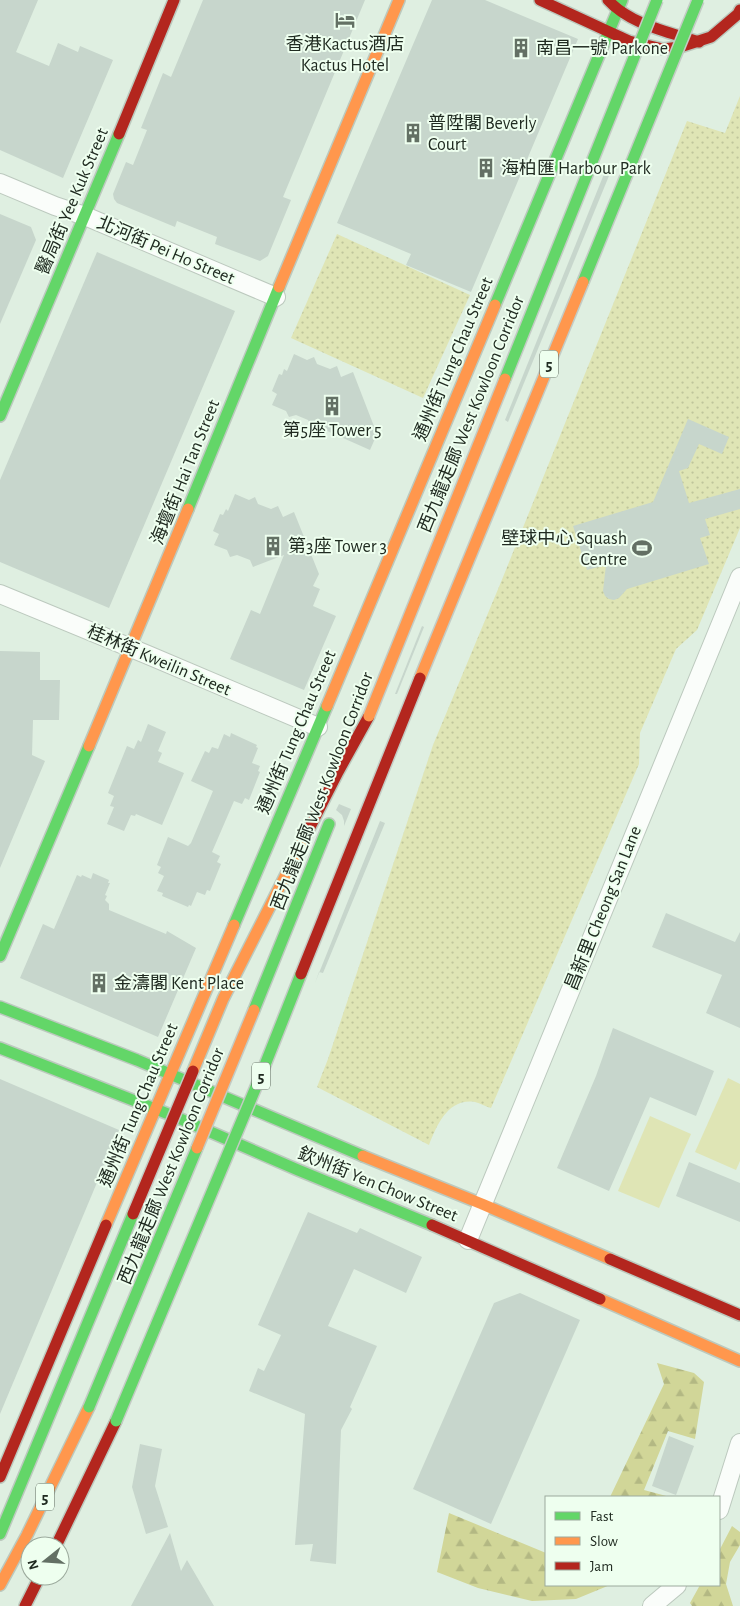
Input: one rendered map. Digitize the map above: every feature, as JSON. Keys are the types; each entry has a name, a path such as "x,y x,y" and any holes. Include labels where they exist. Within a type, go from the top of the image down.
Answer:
{"main road":[{"name":"醫局街 Yee Kuk Street","path":"0,416 86,216 174,0"},
{"name":"海壇街 Hai Tan Street","path":"0,956 131,648 399,0"},
{"path":"540,0 629,41 663,49 680,47 710,37 738,14 740,10"},
{"path":"608,0 619,5 636,20 699,42"},
{"name":"西九龍走廊 West Kowloon Corridor","path":"347,781 369,716 657,0"},
{"name":"5","path":"61,1536 116,1421 261,1075 400,728 698,0"},
{"name":"通州街 Tung Chau Street","path":"1,1473 318,727 619,5"},
{"path":"0,1534 223,999 338,772 369,716"},
{"name":"西九龍走廊 West Kowloon Corridor","path":"0,1585 27,1535 89,1407 332,817"},
{"name":"欽州街 Yen Chow Street","path":"0,1007 137,1060 348,1150 482,1204 740,1315"},
{"name":"欽州街 Yen Chow Street","path":"0,1048 156,1110 176,1116 298,1170 468,1240 740,1361"},
{"path":"25,1606 35,1586"}],"street":[{"name":"北河街 Pei Ho Street","path":"0,183 55,206 86,216 276,297"},
{"name":"昌新里 Cheong San Lane","path":"468,1240 740,577"},
{"name":"桂林街 Kweilin Street","path":"0,594 318,727"},
{"path":"720,1507 740,1443"},
{"path":"652,1606 676,1586"}],"green space":[{"path":"740,96 740,528 697,630 676,649 640,733 639,764 491,1108 475,1102 458,1104 445,1114 429,1145 317,1087 433,745 501,582 687,121 725,133"},
{"path":"337,234 470,295 423,398 291,338"},
{"path":"728,1078 740,1084 740,1161 736,1170 695,1152"},
{"path":"650,1116 691,1134 659,1208 618,1191"},
{"path":"657,1363 694,1373 704,1382 695,1439 668,1431 644,1490 666,1496 610,1496 664,1384"},
{"path":"449,1513 545,1553 545,1586 608,1586 576,1599 532,1601 478,1588 437,1572"},
{"path":"732,1526 740,1532 740,1545 730,1562 726,1584 733,1606 692,1606 690,1603 699,1586 720,1586 720,1549"}],"building":[{"path":"0,0 38,0 16,52 49,66 58,43 78,52 80,46 113,60 63,178 0,150"},
{"path":"203,0 365,0 283,197 291,200 268,256 260,261 215,244 217,237 177,221 175,227 117,203 114,199 113,194 126,162 133,165 147,130 141,128 163,73 171,77"},
{"path":"432,0 485,0 578,39 471,292 406,265 411,254 337,223"},
{"path":"606,169 611,171 508,422 505,420"},
{"path":"0,214 31,227 36,240 0,324"},
{"path":"97,252 235,311 109,608 0,562 0,480"},
{"name":"第5座 Tower 5","path":"294,354 307,360 314,357 317,364 330,369 337,366 341,377 353,372 377,434 370,450 325,430 322,423 311,427 308,420 296,415 289,417 286,411 272,405 277,394 272,391 279,374 282,375 284,369 287,371"},
{"name":"壁球中心 Squash Centre","path":"688,419 729,437 722,454 699,444 688,468 679,471 689,503 740,489 740,509 705,519 710,535 700,538 709,564 627,589 619,598 609,599 603,591 606,565 587,570 573,526 653,502"},
{"path":"235,494 249,500 255,497 258,504 271,509 278,506 283,517 294,512 319,574 313,586 320,589 313,606 336,616 304,690 230,659 251,610 260,614 284,555 253,567 250,560 237,555 230,557 227,550 214,545 219,534 213,531 220,514 223,515 226,509 228,511"},
{"path":"422,626 424,627 397,694 395,694"},
{"path":"0,651 40,652 40,680 60,680 59,720 33,720 32,755 45,761 0,868"},
{"path":"148,724 166,732 158,751 162,753 158,762 184,773 162,825 136,814 135,816 131,815 124,831 107,824 114,807 110,806 114,796 108,793 127,746 134,749 138,740 141,742"},
{"path":"231,733 257,745 256,747 258,748 252,763 260,766 258,771 260,772 249,800 245,798 242,804 234,801 212,852 220,856 217,862 221,864 210,891 207,890 205,895 197,892 191,906 189,905 188,907 162,896 163,893 157,891 164,876 158,873 161,867 157,865 168,837 188,846 191,843 213,791 191,781 205,751 209,753 212,747 218,749 224,734 230,737"},
{"path":"339,804 351,809 344,826 342,815 336,810"},
{"path":"380,821 385,823 323,973 319,972"},
{"path":"93,873 109,880 108,883 110,883 105,900 109,904 109,910 166,934 167,931 196,948 158,1037 20,978 43,924 54,929 77,875 91,879"},
{"path":"666,913 735,942 740,932 740,1028 706,1013 722,975 652,947"},
{"path":"613,1028 714,1071 696,1116 650,1097 609,1191 557,1168 596,1076"},
{"path":"0,1079 119,1130 0,1414"},
{"path":"689,1162 740,1183 740,1222 676,1196"},
{"path":"308,1212 357,1233 360,1228 422,1257 406,1293 354,1269 328,1326 377,1346 350,1407 352,1409 341,1430 336,1564 310,1561 313,1544 295,1545 305,1414 249,1391 258,1368 264,1371 281,1335 258,1325"},
{"path":"520,1293 580,1320 491,1524 413,1489 494,1303"},
{"path":"669,1436 694,1446 676,1495 652,1486"},
{"path":"140,1444 162,1449 155,1486 168,1527 146,1534 132,1487"},
{"path":"170,1533 181,1571 187,1560 214,1606 131,1606"}],"traffic: fast":[{"path":"495,305 622,0"},
{"path":"505,379 657,0"},
{"path":"583,282 698,0"},
{"path":"0,416 119,134"},
{"path":"188,509 279,287"},
{"path":"234,925 327,706"},
{"path":"0,956 89,746"},
{"path":"254,1010 329,824"},
{"path":"116,1421 261,1075 301,974"},
{"path":"0,1007 137,1060 363,1156"},
{"path":"0,1048 176,1117 432,1225"},
{"path":"89,1407 197,1148"},
{"path":"0,1534 133,1214"}],"traffic: slow":[{"path":"279,287 399,0"},
{"path":"420,678 583,282"},
{"path":"327,706 495,305"},
{"path":"369,716 505,379"},
{"path":"89,746 188,509"},
{"path":"193,1071 223,999 308,831"},
{"path":"106,1225 234,925"},
{"path":"197,1148 254,1010"},
{"path":"363,1156 610,1259"},
{"path":"600,1299 740,1361"},
{"path":"0,1585 27,1535 89,1407"}],"traffic: jam":[{"path":"119,134 174,0"},
{"path":"540,0 629,41 663,49 680,47 711,37 738,14 740,10"},
{"path":"608,0 638,21 699,42"},
{"path":"301,974 420,678"},
{"path":"308,831 369,716"},
{"path":"133,1214 193,1071"},
{"path":"0,1477 106,1225"},
{"path":"432,1225 600,1299"},
{"path":"610,1259 740,1315"},
{"path":"61,1536 116,1421"},
{"path":"25,1606 35,1586"}],"place":[{"name":"香港Kactus酒店 Kactus Hotel","path":"345,20"},
{"name":"南昌一號 Parkone","path":"521,48"},
{"name":"普陞閣 Beverly Court","path":"413,133"},
{"name":"海柏匯 Harbour Park","path":"486,168"},
{"name":"第5座 Tower 5","path":"332,406"},
{"name":"第3座 Tower 3","path":"273,546"},
{"name":"壁球中心 Squash Centre","path":"642,548"},
{"name":"金濤閣 Kent Place","path":"99,983"}]}
